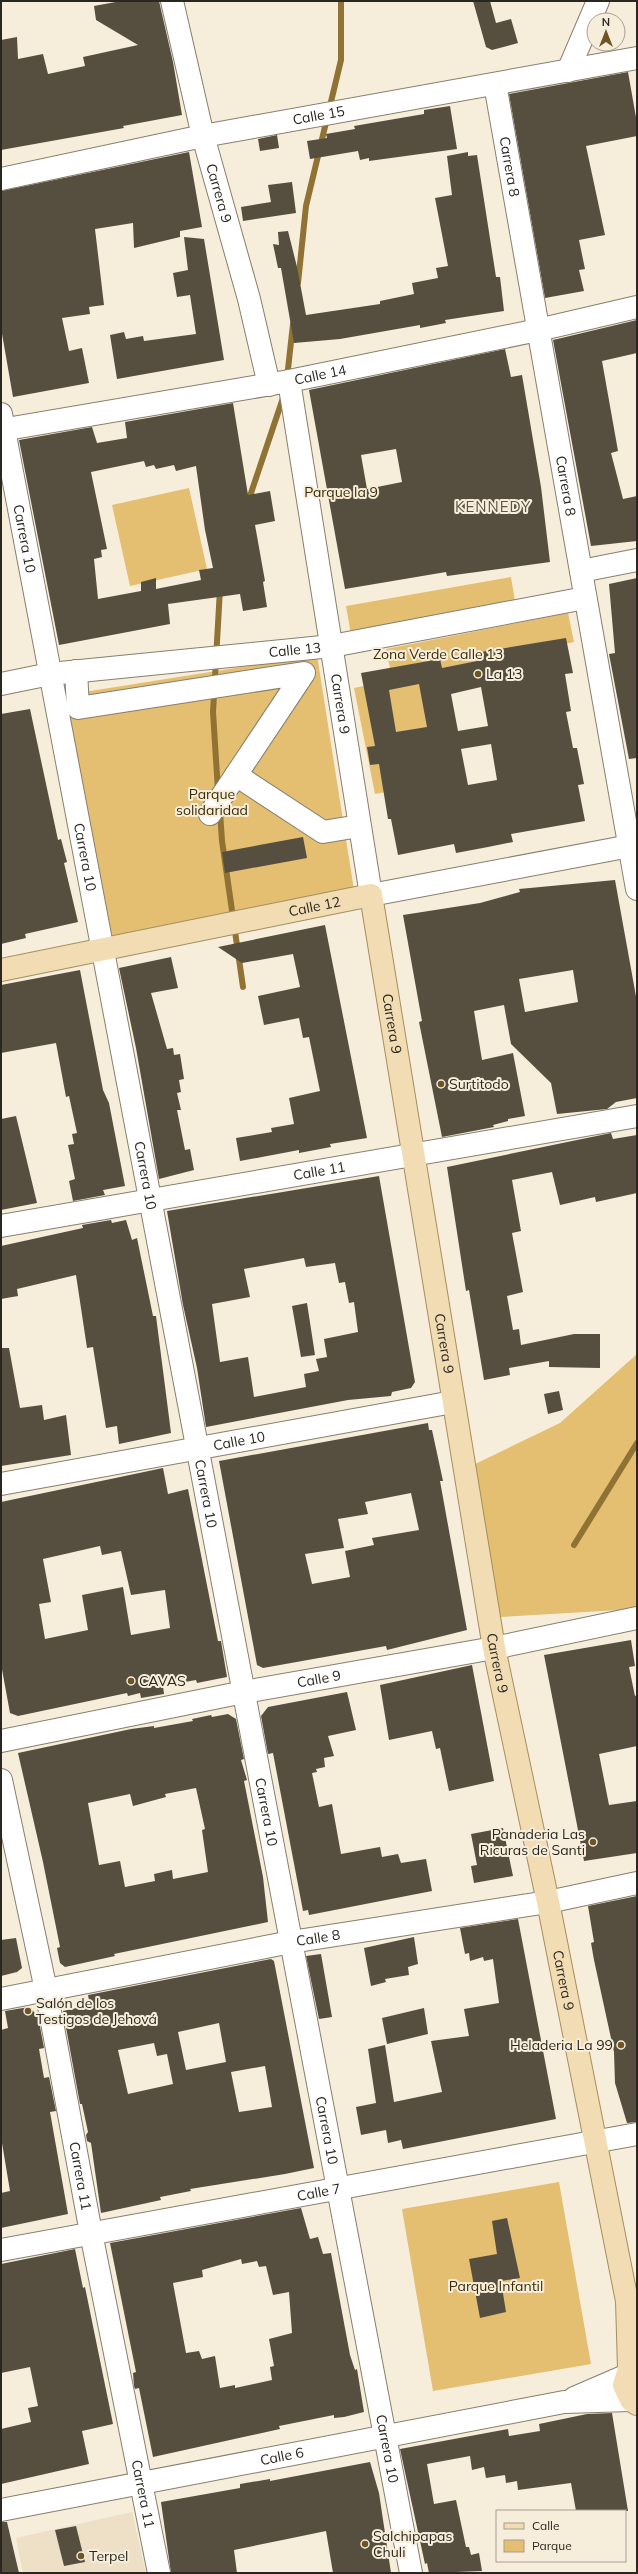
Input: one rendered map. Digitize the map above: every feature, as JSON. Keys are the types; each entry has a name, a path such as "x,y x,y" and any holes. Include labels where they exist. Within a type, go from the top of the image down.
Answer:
{"main road":[{"name":"Calle 12","path":"1,970 370,895"},
{"name":"Carrera 9","path":"370,895 494,1648 548,1902 594,2141 627,2301 630,2369 624,2384 634,2402"},
{"name":"Carrera 9","path":"627,2301 637,2321"}],"street":[{"name":"Carrera 9","path":"172,1 203,136 249,299 279,383 332,646 370,895"},
{"path":"568,71 598,1"},
{"name":"Calle 15","path":"1,179 203,136 637,58"},
{"name":"Carrera 8","path":"495,84 585,598 634,845 637,889"},
{"name":"Calle 14","path":"2,425 279,383 538,330 637,307"},
{"name":"Carrera 10","path":"2,425 103,949 411,2573"},
{"path":"581,571 637,560"},
{"name":"Calle 13","path":"1,684 50,674 332,646 585,598"},
{"path":"76,672 78,708 304,673 210,814"},
{"path":"236,775 323,832 359,826"},
{"name":"Calle 12","path":"370,895 634,845"},
{"name":"Calle 11","path":"1,1226 150,1199 637,1116"},
{"name":"Calle 10","path":"1,1484 453,1402"},
{"name":"Calle 9","path":"1,1741 244,1692 494,1648 637,1618"},
{"name":"Carrera 11","path":"1,1780 46,1990 91,2234 159,2573"},
{"name":"Calle 8","path":"1,1999 291,1942 548,1902 637,1883"},
{"name":"Calle 7","path":"1,2250 338,2190 637,2134"},
{"name":"Calle 6","path":"564,2402 630,2369"},
{"name":"Calle 6","path":"1,2510 564,2402 634,2402"}],"shaded area":[{"name":"Terpel","path":"132,2512 146,2573 23,2573 16,2538"}],"green space":[{"path":"189,488 207,569 130,586 112,505"},
{"path":"511,577 516,607 351,635 346,606"},
{"name":"Zona Verde Calle 13","path":"568,613 574,642 392,678 386,649"},
{"name":"Parque solidaridad","path":"317,655 357,909 110,947 65,695"},
{"path":"418,675 439,782 375,794 354,688"},
{"path":"637,1354 637,1609 500,1617 471,1466 560,1423"},
{"name":"Parque Infantil","path":"559,2182 591,2364 433,2391 402,2209"}],"building":[{"path":"121,1 159,1 173,62 182,115 123,126 124,128 1,150 1,40 17,37 18,59 43,54 48,74 85,66 83,57 138,45 96,20 94,6"},
{"path":"473,1 490,1 496,23 511,19 518,43 492,50 486,47"},
{"path":"628,72 637,123 637,136 586,146 605,235 579,240 585,269 579,270 584,291 545,298 509,94"},
{"path":"450,106 457,149 369,161 369,158 360,160 358,151 310,159 307,141 327,138 326,134 355,129 354,126 424,114 424,110"},
{"path":"277,135 279,148 260,151 258,139"},
{"path":"189,152 202,227 180,231 180,237 134,248 133,223 95,229 104,305 89,307 90,314 62,318 69,351 82,348 89,383 13,397 1,328 1,191"},
{"path":"468,152 468,156 477,155 496,277 500,277 504,311 445,320 446,323 420,328 420,325 340,339 294,343 281,268 278,268 273,244 279,245 278,232 288,231 297,267 306,315 380,304 380,301 414,294 412,283 438,278 436,268 448,266 435,198 452,195 447,156"},
{"path":"292,182 296,213 243,221 241,207 271,202 268,185"},
{"path":"184,237 204,239 224,360 117,379 110,335 124,332 126,339 143,336 144,341 196,334 190,295 177,297 173,273 188,270"},
{"path":"637,320 637,353 602,361 618,451 611,453 623,499 637,496 637,541 591,546 553,340"},
{"path":"505,349 511,377 522,375 541,487 550,562 447,576 446,572 345,589 309,390","holes":["396,449 402,482 367,489 361,455"]},
{"path":"233,403 248,495 270,491 275,521 255,525 265,581 263,582 267,607 243,611 240,594 168,604 170,624 59,645 19,440 92,427 97,443 127,438 125,422","holes":["144,461 146,467 154,465 156,469 174,465 176,471 196,466 205,530 213,568 199,570 201,580 156,589 156,578 141,582 141,591 98,599 94,559 102,557 101,550 107,549 91,472"]},
{"path":"637,578 637,758 629,759 609,654 615,653 609,584"},
{"path":"566,638 573,673 565,674 571,711 566,712 573,748 577,748 584,784 578,785 585,821 511,834 513,842 456,853 454,844 398,855 391,819 388,819 379,764 370,765 367,747 375,746 361,673 440,659 442,668 482,660 481,652","holes":["419,684 427,727 396,732 389,690","481,687 488,726 458,731 451,694","491,744 497,780 468,785 461,749"]},
{"path":"30,709 58,840 61,839 67,862 64,863 78,922 25,934 26,938 1,944 1,714"},
{"path":"303,837 307,858 225,873 222,852"},
{"path":"615,880 637,1002 637,1098 616,1102 607,1109 557,1114 551,1083 511,1044 504,1005 474,1011 482,1060 513,1053 525,1116 508,1119 508,1121 493,1125 494,1127 442,1137 419,1022 422,1021 403,915 480,903 520,892 519,889","holes":["573,970 578,1002 525,1012 519,979"]},
{"path":"325,925 367,1138 330,1144 331,1147 299,1153 299,1150 240,1161 236,1138 272,1132 271,1128 294,1124 289,1098 320,1091 309,1037 303,1038 299,1018 264,1025 258,996 300,987 293,954 242,963 218,947"},
{"path":"171,957 178,988 151,993 167,1049 173,1048 174,1055 180,1054 184,1079 179,1080 181,1092 177,1093 181,1110 177,1110 185,1150 190,1149 194,1170 159,1179 136,1048 119,968"},
{"path":"80,970 103,1090 109,1103 125,1186 103,1190 105,1195 73,1201 69,1181 75,1179 68,1145 74,1144 72,1134 77,1133 69,1096 66,1097 56,1043 1,1053 1,985"},
{"path":"16,1116 37,1203 1,1210 1,1119"},
{"path":"611,1133 613,1139 637,1135 637,1193 596,1202 595,1197 560,1205 552,1172 512,1180 521,1231 512,1233 523,1292 507,1296 513,1330 519,1329 521,1345 574,1334 600,1334 600,1368 549,1367 549,1361 509,1368 510,1375 484,1380 469,1290 466,1291 447,1167"},
{"path":"379,1176 415,1382 411,1388 392,1392 391,1396 348,1400 206,1427 197,1368 183,1305 167,1211","holes":["304,1258 306,1267 335,1263 339,1283 345,1282 349,1303 354,1302 358,1332 324,1339 327,1357 316,1359 319,1371 304,1374 306,1387 254,1397 248,1357 220,1362 212,1304 250,1297 244,1269"]},
{"path":"111,1220 112,1223 126,1220 132,1240 137,1238 153,1316 156,1316 171,1433 119,1444 117,1426 106,1428 93,1347 87,1348 76,1275 17,1289 18,1296 1,1299 1,1246 83,1228 82,1225"},
{"path":"307,1303 315,1355 301,1357 292,1306"},
{"path":"1,1348 9,1348 20,1408 42,1405 44,1420 66,1415 71,1455 1,1466"},
{"path":"559,1391 563,1410 548,1414 544,1394"},
{"path":"428,1423 429,1430 432,1430 443,1481 440,1481 467,1630 387,1650 386,1646 263,1668 257,1665 219,1461","holes":["411,1493 419,1530 372,1538 374,1545 345,1551 350,1577 312,1584 305,1554 344,1548 338,1519 368,1514 365,1502"]},
{"path":"163,1468 168,1494 188,1489 218,1641 221,1641 227,1677 197,1683 196,1680 163,1686 164,1694 141,1698 140,1693 128,1696 127,1693 18,1716 10,1713 1,1664 1,1502","holes":["100,1546 102,1555 121,1551 131,1595 165,1590 170,1628 131,1635 123,1587 82,1595 88,1630 45,1639 39,1604 51,1602 43,1559"]},
{"path":"631,1640 635,1666 629,1667 635,1696 637,1695 637,1746 599,1754 609,1805 637,1801 637,1853 584,1861 544,1655"},
{"path":"472,1665 494,1781 449,1791 440,1748 436,1749 432,1731 389,1740 380,1685"},
{"path":"347,1692 356,1730 328,1736 334,1756 324,1758 325,1767 316,1769 317,1772 312,1773 319,1807 332,1804 341,1854 380,1847 382,1857 398,1854 401,1863 426,1859 432,1891 309,1915 308,1910 303,1911 273,1753 268,1754 261,1716 268,1707"},
{"path":"228,1714 236,1719 244,1759 241,1760 247,1780 244,1781 263,1877 268,1922 114,1954 115,1956 65,1967 60,1963 57,1948 60,1947 43,1862 18,1753 131,1729 154,1726 154,1728 193,1721 192,1719 211,1715 212,1717","holes":["196,1788 205,1829 202,1830 208,1872 173,1879 172,1870 154,1874 155,1881 125,1887 120,1861 99,1865 88,1803 130,1794 133,1806 166,1797 165,1794"]},
{"path":"503,1828 513,1876 474,1883 471,1866 477,1865 471,1834"},
{"path":"637,1896 637,2122 627,2123 615,2083 614,2052 594,1960 591,1943 594,1942 588,1906"},
{"path":"518,1919 556,2119 403,2149 401,2140 388,2143 386,2130 361,2135 356,2107 376,2103 368,2049 385,2045 394,2102 442,2092 431,2041 469,2036 464,2009 499,2003 493,1959 484,1961 483,1957 470,1961 469,1953 465,1954 460,1928"},
{"path":"414,1937 418,1964 408,1967 409,1975 385,1979 386,1982 371,1986 364,1948"},
{"path":"16,1938 22,1968 17,1972 1,1976 1,1940"},
{"path":"321,1954 332,2017 319,2019 306,1956"},
{"path":"271,1959 274,1961 314,2168 190,2189 191,2191 160,2197 161,2200 101,2213 91,2143 87,2141 86,2135 88,2132 82,2104 80,2104 63,2011 90,2005 88,1995","holes":["219,2023 226,2062 186,2070 178,2032","154,2043 157,2056 167,2054 173,2084 128,2094 118,2050","265,2066 272,2107 239,2112 231,2072"]},
{"path":"29,2007 38,2016 44,2048 39,2049 44,2078 49,2077 56,2111 50,2112 68,2214 1,2228 1,2193 10,2191 1,2137 1,2030 8,2028 5,2011"},
{"path":"424,2008 428,2034 387,2044 382,2018"},
{"path":"301,2208 310,2239 318,2237 323,2254 331,2253 350,2355 355,2370 357,2369 364,2412 334,2418 334,2415 279,2426 280,2429 153,2457 139,2388 135,2389 134,2386 133,2373 136,2372 110,2243","holes":["241,2259 242,2264 257,2261 259,2267 266,2266 273,2295 289,2292 292,2333 269,2339 274,2366 270,2367 272,2380 235,2388 235,2385 220,2388 215,2356 202,2359 199,2351 186,2353 173,2283 203,2277 202,2270"]},
{"path":"507,2218 520,2278 501,2281 506,2312 480,2318 469,2259 497,2254 492,2221"},
{"path":"75,2249 83,2288 85,2287 113,2424 82,2431 89,2464 1,2484 1,2429 31,2422 28,2408 38,2406 30,2367 1,2373 1,2264"},
{"path":"612,2413 628,2511 576,2510 571,2483 518,2490 517,2481 506,2483 505,2475 486,2478 484,2467 472,2470 470,2456 427,2464 434,2504 456,2500 466,2547 469,2547 471,2555 479,2553 482,2571 429,2573 427,2563 425,2564 400,2449 508,2429 509,2436 540,2431 539,2424 587,2414"},
{"path":"370,2462 379,2493 391,2573 333,2573 326,2531 234,2550 237,2573 171,2573 161,2502 240,2488 240,2484 270,2479 270,2481"},
{"path":"1,2522 7,2522 19,2573 1,2573"},
{"path":"76,2526 85,2562 64,2566 55,2530"}],"waterway":[{"path":"298,283 306,206 341,60 341,1"},
{"path":"287,378 293,324"},
{"path":"248,502 284,395"},
{"path":"218,791 213,712 220,589"},
{"path":"220,812 222,841 243,987"},
{"path":"574,1545 637,1443"}],"place":[{"name":"La 13","path":"478,674"},
{"name":"Surtitodo","path":"441,1084"},
{"name":"CAVAS","path":"131,1681"},
{"name":"Panaderia Las Ricuras de Santi","path":"593,1842"},
{"name":"Salón de los Testigos de Jehová","path":"28,2011"},
{"name":"Heladeria La 99","path":"621,2045"},
{"name":"Salchipapas Chuli","path":"365,2544"},
{"name":"Terpel","path":"81,2556"}],"district":[{"name":"KENNEDY","path":"493,507"}],"park label":[{"name":"Parque la 9","path":"341,492"}]}
